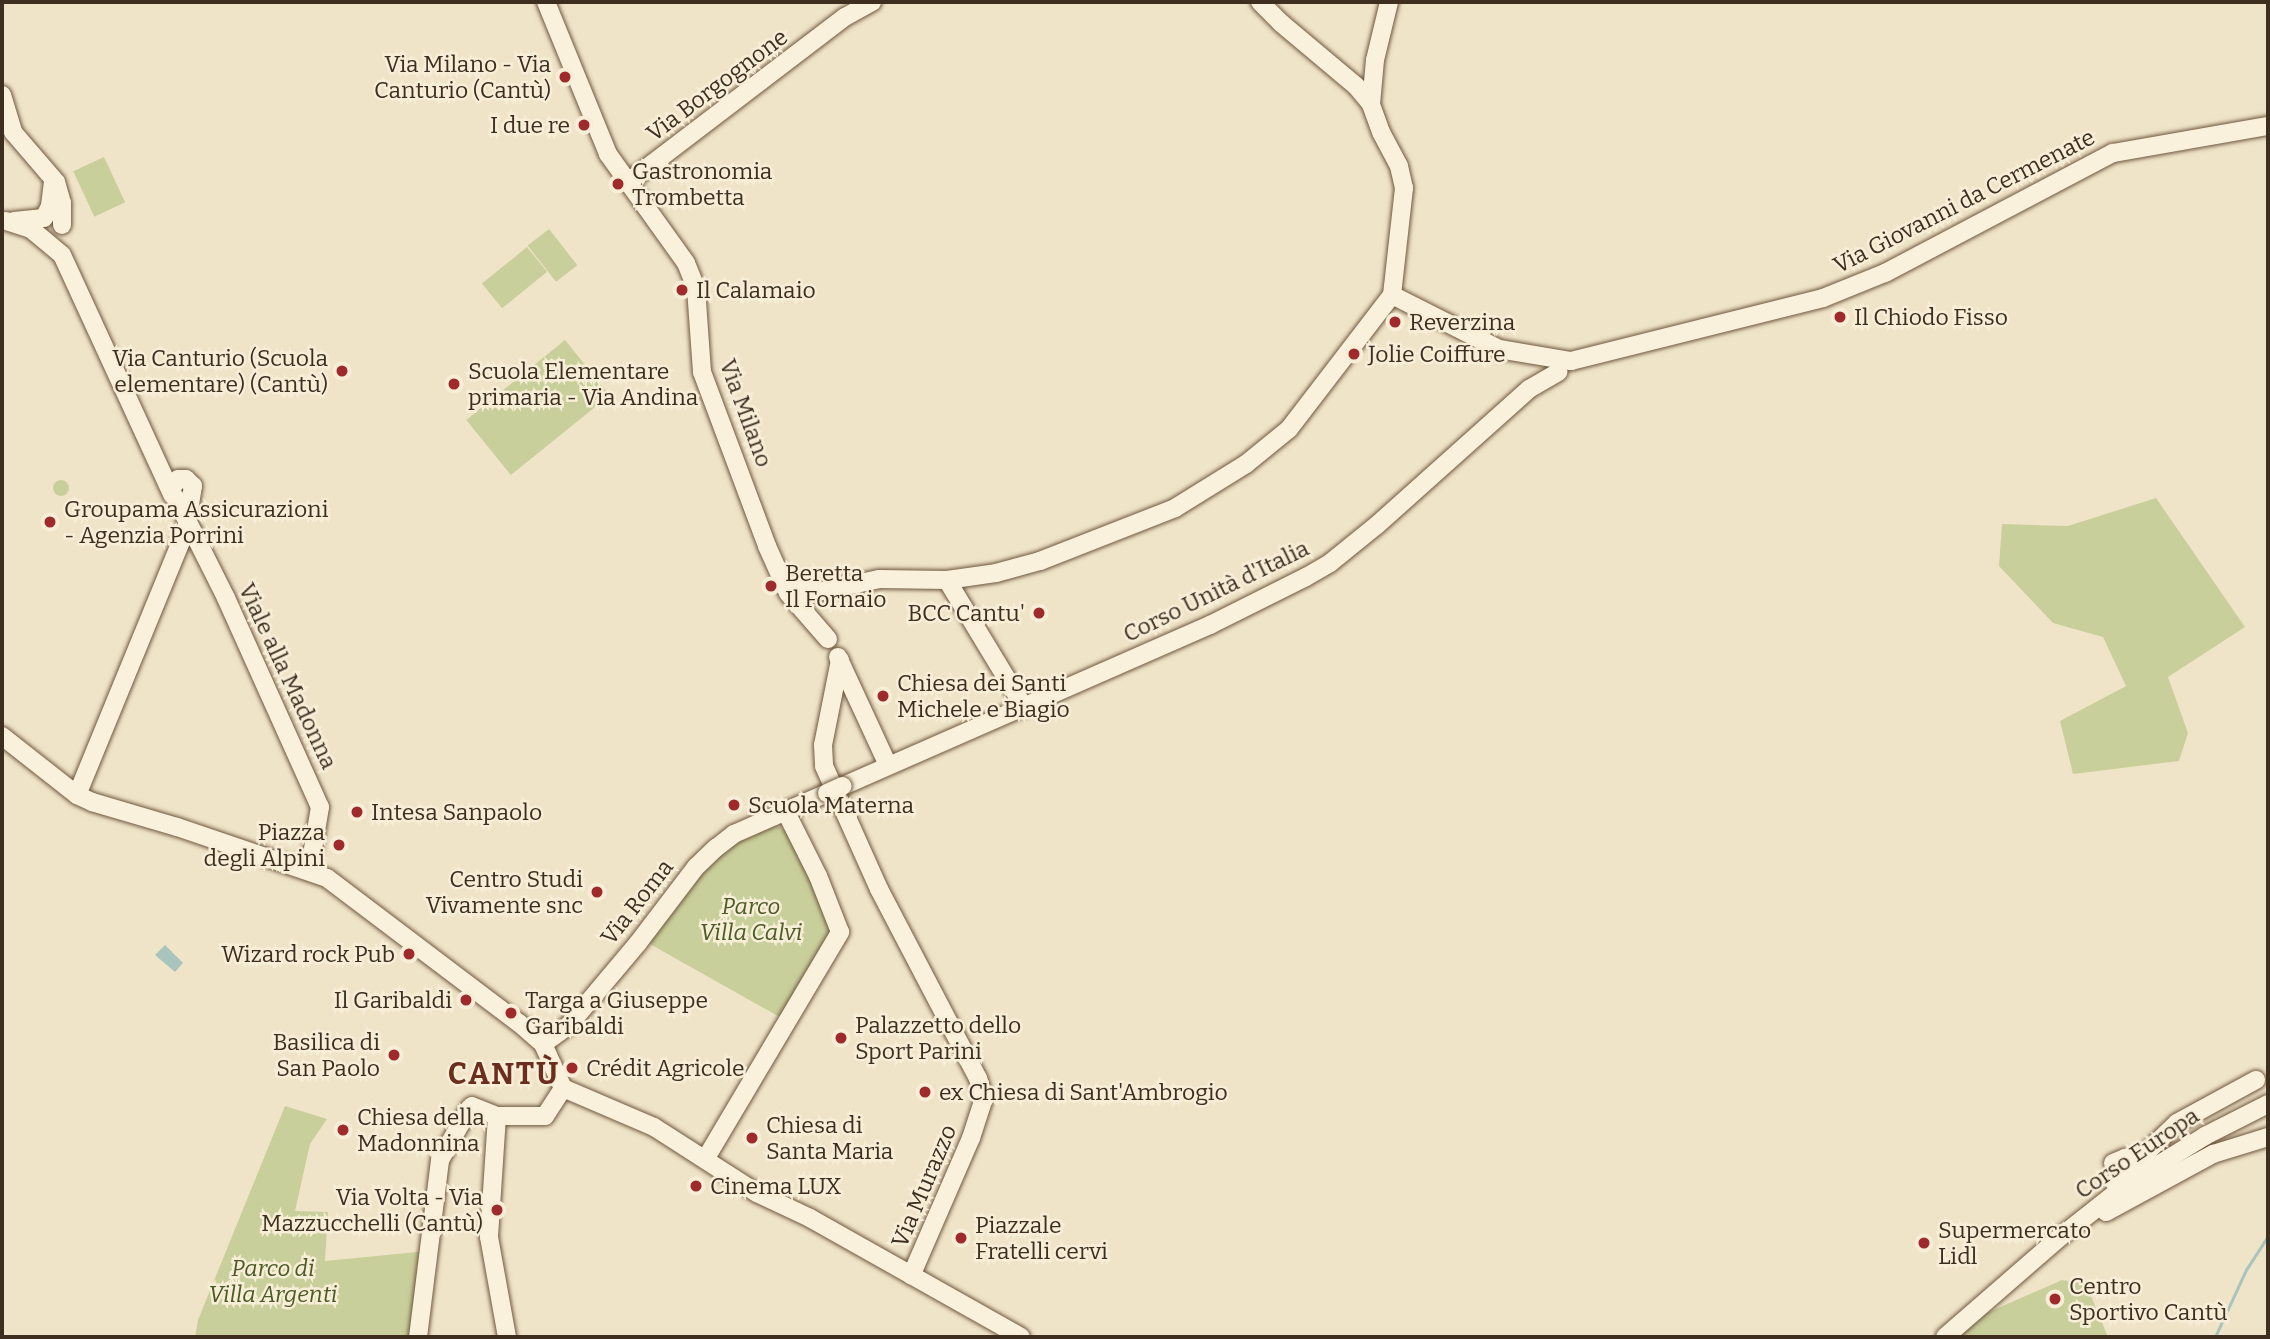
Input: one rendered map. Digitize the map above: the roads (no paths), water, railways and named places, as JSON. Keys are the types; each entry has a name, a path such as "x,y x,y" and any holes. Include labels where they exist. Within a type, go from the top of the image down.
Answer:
{"main road":[{"name":"Via Milano","path":"546,2 608,155 686,263 695,288 702,372 781,579 797,604 828,639"},
{"name":"Via Borgognone","path":"627,183 845,18 872,2"},
{"path":"1260,2 1281,23 1366,86"},
{"path":"781,579 796,589 818,592 879,579 947,580 996,573 1040,561 1175,508 1238,470 1302,416 1392,295 1404,188 1399,166 1371,104 1366,86 1389,2"},
{"path":"2,95 13,132 53,177 52,198 37,227 43,240"},
{"name":"Via Giovanni da Cermenate","path":"1392,295 1499,349 1566,366 1603,352 1779,312 1858,285 2113,153 2268,126"},
{"name":"Viale alla Madonna","path":"53,177 62,203 67,265"},
{"path":"55,218 63,228 60,238 43,240 26,227 4,221 55,218"},
{"name":"Viale alla Madonna","path":"43,240 58,251 67,265 175,487 188,521 226,598 320,807 312,855"},
{"name":"Corso Unità d'Italia","path":"835,790 1210,625 1330,563 1526,391 1566,366"},
{"path":"77,795 188,521"},
{"path":"180,541 199,545"},
{"path":"947,580 1024,707"},
{"path":"818,592 811,601 811,609 840,660 888,765"},
{"name":"Via Murazzo","path":"840,660 823,745 824,766 879,889 978,1078 984,1098 975,1129 912,1276"},
{"path":"2,736 77,795 321,875 484,996 543,1044 563,1088 635,1118 706,1158 757,1193 1021,1337"},
{"name":"Via Roma","path":"543,1044 569,1025 638,943 696,867 734,834 835,790"},
{"path":"706,1158 840,932 818,876 786,812"},
{"path":"293,866 305,864 312,855"},
{"path":"312,855 312,863 321,875"},
{"path":"2060,1237 2177,1123 2256,1080"},
{"path":"418,1337 440,1160 468,1109 472,1106 497,1116 545,1116 563,1088"},
{"name":"Corso Europa","path":"1945,1337 2060,1237 2127,1184 2232,1121 2268,1104"},
{"path":"497,1116 489,1237 507,1337"},
{"path":"2060,1237 2121,1210 2213,1154 2268,1137"},
{"path":"2113,1163 2125,1158 2138,1159"}],"water":[{"path":"165,945 183,963 175,972 155,955"}],"waterway":[{"path":"2215,1337 2246,1270 2268,1236"}],"place":[{"name":"Via Milano - Via Canturio (Cantù)","path":"565,77"},
{"name":"I due re","path":"584,125"},
{"name":"Gastronomia Trombetta","path":"618,184"},
{"name":"Il Calamaio","path":"682,290"},
{"name":"Il Chiodo Fisso","path":"1840,317"},
{"name":"Reverzina","path":"1395,322"},
{"name":"Jolie Coiffure","path":"1354,354"},
{"name":"Via Canturio (Scuola elementare) (Cantù)","path":"342,371"},
{"name":"Scuola Elementare primaria - Via Andina","path":"454,384"},
{"name":"Groupama Assicurazioni - Agenzia Porrini","path":"50,522"},
{"name":"Beretta Il Fornaio","path":"771,586"},
{"name":"BCC Cantu'","path":"1039,613"},
{"name":"Chiesa dei Santi Michele e Biagio","path":"883,696"},
{"name":"Scuola Materna","path":"734,805"},
{"name":"Intesa Sanpaolo","path":"357,812"},
{"name":"Piazza degli Alpini","path":"339,845"},
{"name":"Centro Studi Vivamente snc","path":"597,892"},
{"name":"Wizard rock Pub","path":"409,954"},
{"name":"Il Garibaldi","path":"466,1000"},
{"name":"Targa a Giuseppe Garibaldi","path":"511,1013"},
{"name":"Palazzetto dello Sport Parini","path":"841,1038"},
{"name":"Basilica di San Paolo","path":"394,1055"},
{"name":"Crédit Agricole","path":"572,1068"},
{"name":"ex Chiesa di Sant'Ambrogio","path":"925,1092"},
{"name":"Chiesa della Madonnina","path":"343,1130"},
{"name":"Chiesa di Santa Maria","path":"752,1138"},
{"name":"Cinema LUX","path":"696,1186"},
{"name":"Via Volta - Via Mazzucchelli (Cantù)","path":"497,1210"},
{"name":"Piazzale Fratelli cervi","path":"961,1238"},
{"name":"Supermercato Lidl","path":"1924,1243"},
{"name":"Centro Sportivo Cantù","path":"2055,1299"}],"district":[{"name":"CANTÙ","path":"504,1074"}],"park label":[{"name":"Parco Villa Calvi","path":"751,919"},
{"name":"Parco di Villa Argenti","path":"273,1281"}]}
